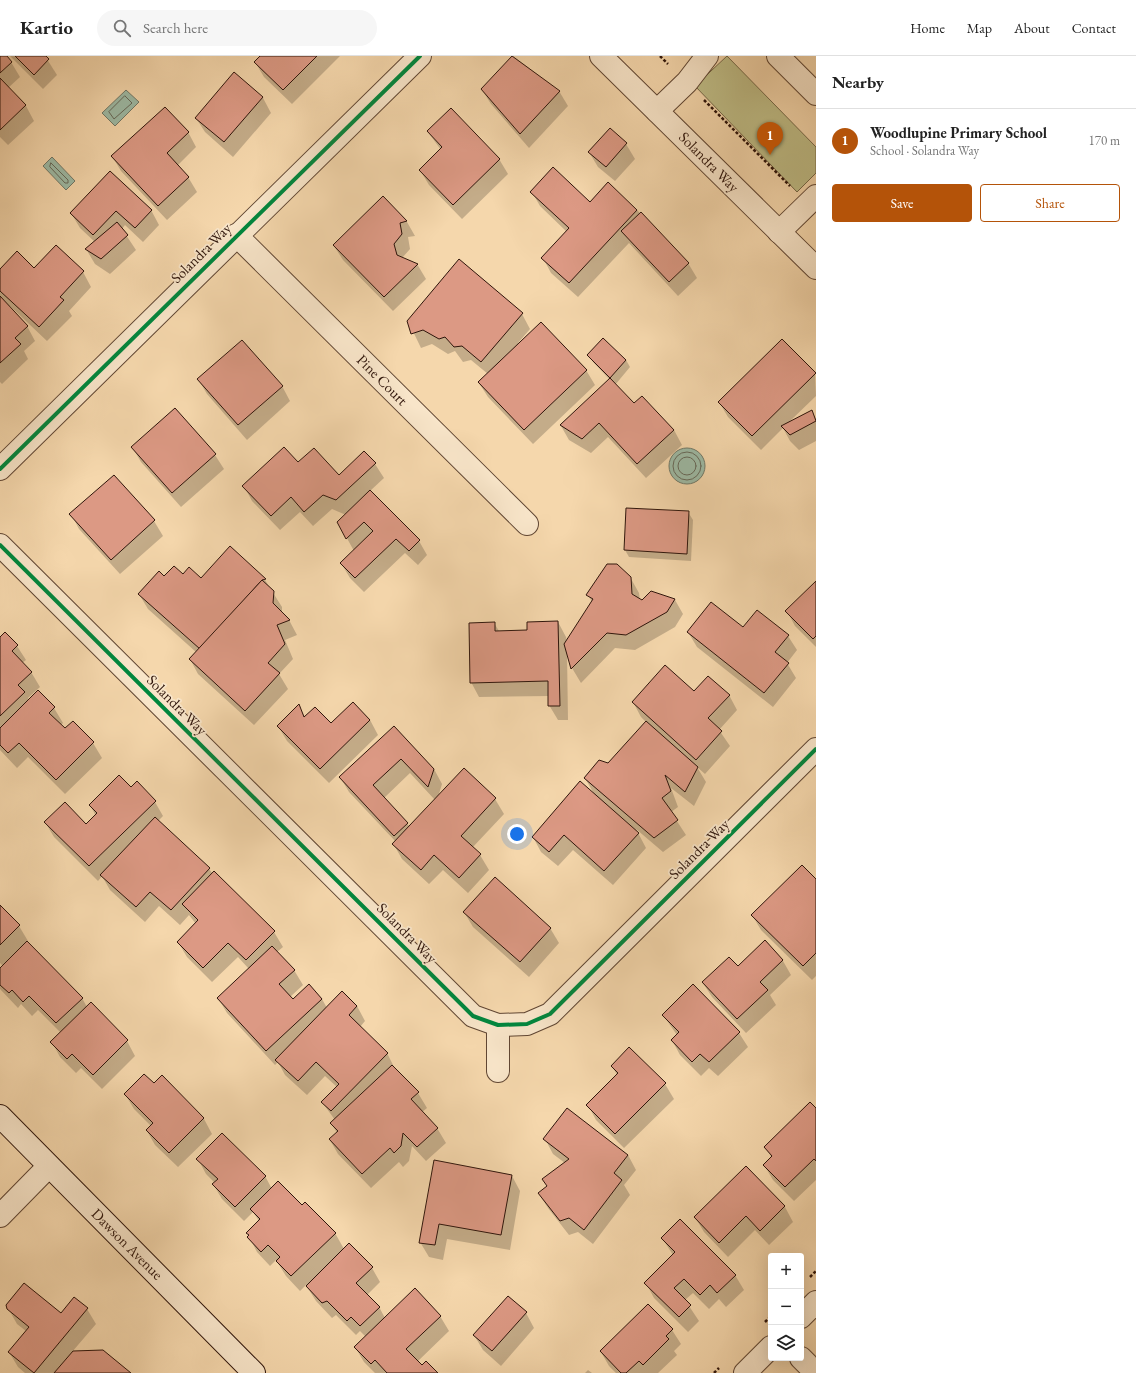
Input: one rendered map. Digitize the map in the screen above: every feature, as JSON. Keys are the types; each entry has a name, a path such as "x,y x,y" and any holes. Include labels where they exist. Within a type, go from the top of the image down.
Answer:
{"street":[{"name":"Solandra Way","path":"0,469 236,235 420,56"},
{"name":"Solandra Way","path":"601,56 816,268"},
{"path":"657,111 687,82 708,56"},
{"path":"778,56 816,94"},
{"path":"779,232 812,200"},
{"name":"Pine Court","path":"236,235 527,524"},
{"name":"Solandra Way","path":"0,545 473,1016 498,1025 527,1024 550,1014 816,750"},
{"path":"498,1025 498,1071"},
{"name":"Dawson Avenue","path":"0,1116 254,1373"},
{"path":"0,1216 50,1166"},
{"path":"804,1314 816,1302"},
{"path":"745,1373 768,1350"},
{"path":"804,1361 816,1373"}],"path":[{"path":"631,86 660,56 812,200"}],"shaded area":[{"path":"727,56 816,147 816,173 797,192 695,86"}],"water":[{"path":"126,90 139,102 115,126 102,113"},
{"path":"52,157 75,181 66,190 43,166"},
{"path":"691,448 700,453 704,459 704,473 700,479 691,484 683,484 674,479 670,473 669,462 674,453 680,449"}],"building":[{"path":"0,56 7,56 12,62 0,73"},
{"path":"15,56 46,56 49,59 34,75"},
{"path":"260,56 317,56 283,90 254,62"},
{"path":"512,56 560,91 520,134 481,89"},
{"path":"234,72 263,97 224,142 195,118"},
{"path":"0,78 26,105 0,130"},
{"path":"165,107 189,132 167,153 189,177 158,206 111,156"},
{"path":"451,108 500,159 453,205 419,170 442,147 427,131"},
{"path":"610,128 627,143 606,167 588,152"},
{"path":"553,167 590,202 608,182 637,210 569,283 541,258 569,228 530,192"},
{"path":"110,171 152,210 135,228 116,211 93,235 70,213"},
{"path":"383,196 407,221 400,223 402,234 394,244 397,255 418,264 384,297 333,245"},
{"path":"641,212 689,263 669,282 621,231"},
{"path":"117,222 128,235 101,259 85,249"},
{"path":"56,245 84,271 60,297 64,300 39,327 0,291 0,269 17,251 34,268"},
{"path":"459,259 523,313 481,362 462,346 454,347 445,337 439,339 423,330 411,334 407,321"},
{"path":"0,296 28,326 15,338 21,344 0,363"},
{"path":"541,322 587,370 524,430 478,382"},
{"path":"603,338 626,360 610,378 587,355"},
{"path":"782,339 816,373 752,436 718,402"},
{"path":"242,340 283,386 238,425 197,379"},
{"path":"610,378 634,403 642,396 674,430 637,464 599,423 582,439 560,425"},
{"path":"175,408 216,454 172,493 131,447"},
{"path":"812,410 816,421 790,435 781,426"},
{"path":"284,447 298,462 314,448 339,475 364,451 376,463 336,500 323,495 304,512 291,497 271,516 242,486"},
{"path":"114,475 155,520 111,560 69,514"},
{"path":"370,490 420,540 409,551 396,539 355,578 340,563 373,531 364,522 346,539 337,522"},
{"path":"626,508 689,511 687,554 624,550"},
{"path":"230,546 266,579 262,580 200,649 138,594 159,571 164,576 174,566 183,574 189,567 201,578"},
{"path":"607,564 617,564 631,577 632,594 642,600 651,591 675,599 667,612 626,635 607,633 571,669 564,644 593,599 586,595"},
{"path":"262,580 274,591 273,603 290,620 277,625 285,644 268,663 280,673 245,711 189,659"},
{"path":"816,581 816,636 813,639 785,611"},
{"path":"711,602 743,627 757,610 789,635 775,652 789,663 764,693 687,632"},
{"path":"558,621 560,706 548,706 548,681 470,683 469,623 495,622 495,631 527,630 527,622"},
{"path":"5,632 18,645 12,651 32,672 18,685 25,692 0,716 0,637"},
{"path":"665,665 694,691 708,676 730,695 708,718 722,731 696,760 632,702"},
{"path":"38,690 55,707 49,713 65,728 73,721 94,742 56,780 19,743 8,753 0,745 0,728"},
{"path":"353,702 370,720 320,769 277,726 299,704 304,717 315,707 331,723"},
{"path":"646,721 698,767 685,792 665,775 671,791 662,798 678,820 654,838 584,778 599,760 608,763"},
{"path":"394,726 434,769 428,787 401,759 373,785 408,823 394,836 339,777"},
{"path":"464,768 496,798 461,836 481,854 459,878 434,855 421,870 392,844"},
{"path":"119,775 131,787 137,781 156,801 89,866 44,822 65,802 86,824 97,813 89,805"},
{"path":"580,781 639,833 604,871 564,835 549,852 532,837"},
{"path":"155,817 210,868 171,910 150,892 136,907 100,875"},
{"path":"802,865 816,879 816,953 803,966 751,915"},
{"path":"214,871 275,931 246,960 228,943 203,968 177,942 198,920 182,904"},
{"path":"495,877 551,928 520,962 463,912"},
{"path":"0,905 20,925 0,945"},
{"path":"765,940 783,960 760,982 768,990 737,1019 702,982 729,957 738,966"},
{"path":"27,941 83,998 56,1023 29,996 23,1002 12,990 9,993 0,985 0,968"},
{"path":"272,946 295,970 279,984 293,999 309,984 322,999 266,1051 217,998"},
{"path":"693,984 740,1032 709,1062 700,1054 692,1062 671,1040 679,1032 662,1015"},
{"path":"342,991 357,1006 349,1015 388,1053 331,1111 321,1102 339,1084 316,1062 298,1081 275,1060"},
{"path":"91,1002 128,1040 93,1075 72,1054 67,1059 50,1042"},
{"path":"629,1047 666,1083 615,1134 586,1105 618,1073 611,1066"},
{"path":"392,1065 419,1092 411,1099 438,1128 417,1147 403,1133 401,1146 394,1153 390,1148 362,1174 329,1139 338,1131 330,1123"},
{"path":"144,1074 154,1083 162,1075 204,1118 169,1153 146,1130 153,1123 124,1094"},
{"path":"810,1102 816,1108 816,1161 814,1159 785,1187 763,1165 772,1156 764,1147"},
{"path":"567,1108 628,1155 614,1173 622,1180 584,1230 569,1218 560,1221 538,1193 547,1186 542,1179 569,1159 543,1139"},
{"path":"222,1133 266,1176 235,1207 212,1184 218,1179 196,1159"},
{"path":"434,1160 512,1175 501,1235 439,1224 435,1245 419,1243"},
{"path":"746,1166 785,1206 760,1231 746,1216 719,1243 694,1217"},
{"path":"278,1181 302,1205 305,1202 336,1233 291,1276 276,1261 280,1257 268,1245 261,1252 247,1237 249,1235 246,1233 260,1219 250,1209"},
{"path":"680,1219 736,1275 717,1293 710,1285 700,1295 684,1279 674,1288 691,1305 679,1317 644,1283 675,1252 661,1238"},
{"path":"349,1243 373,1267 356,1283 380,1307 360,1326 351,1317 347,1321 327,1301 322,1303 306,1286"},
{"path":"24,1283 61,1313 74,1297 88,1308 34,1373 8,1352 29,1327 7,1309 6,1305"},
{"path":"415,1288 441,1316 406,1349 422,1365 426,1361 438,1373 387,1373 375,1360 371,1364 354,1347"},
{"path":"508,1296 527,1312 492,1351 473,1335"},
{"path":"648,1304 673,1329 666,1336 669,1339 643,1365 639,1361 626,1373 621,1373 600,1351"},
{"path":"103,1350 131,1373 54,1373 73,1351"}],"cycle path":[{"path":"0,469 420,56"},
{"path":"0,545 473,1016 498,1025 527,1024 550,1014 816,749"}],"place":[{"name":"Woodlupine Primary School","path":"770,155"}]}
